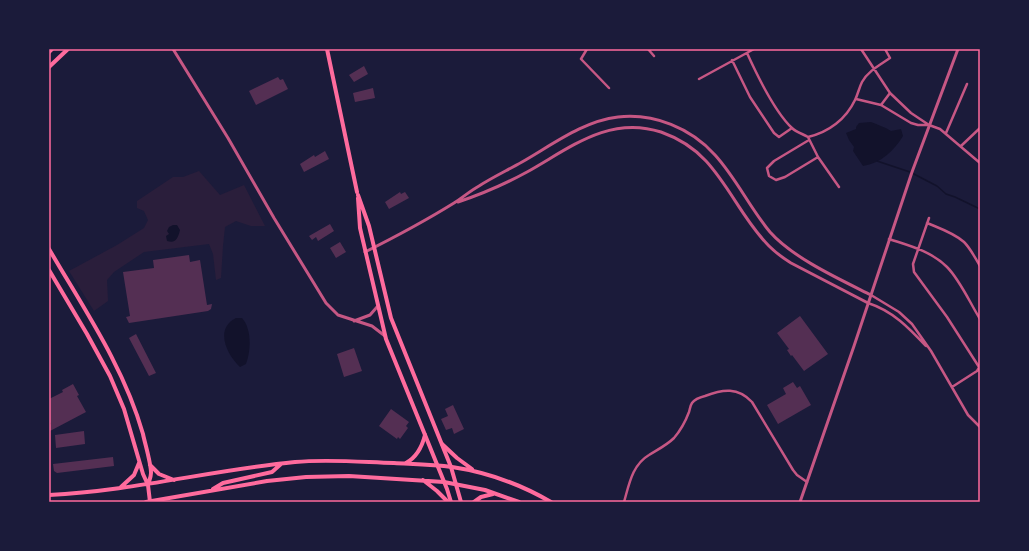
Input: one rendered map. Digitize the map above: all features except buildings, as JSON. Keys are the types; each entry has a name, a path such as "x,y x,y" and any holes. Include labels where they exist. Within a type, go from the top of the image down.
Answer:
{"main road":[{"path":"49,52 52,49"},
{"path":"49,67 68,49"},
{"path":"326,49 357,194 359,220 365,252 385,336 451,502"},
{"path":"357,194 369,226 391,318 451,466 461,502"},
{"path":"49,249 101,337 125,384 139,421 149,464 151,473 148,485"},
{"path":"49,270 110,376 124,409 143,474 148,485 150,502"},
{"path":"406,464 417,455 423,444 425,435"},
{"path":"442,444 457,458 476,472"},
{"path":"118,488 134,475 140,460"},
{"path":"49,495 148,485 281,464 328,461 451,466 514,484 551,502"},
{"path":"149,464 160,474 176,480"},
{"path":"209,491 223,483 272,472 281,464"},
{"path":"146,502 268,481 306,477 349,476 444,482 497,494 519,502"},
{"path":"422,480 439,492 448,502"},
{"path":"474,502 485,495 497,494"}],"street":[{"path":"173,49 227,136 277,224 323,299 338,315 372,326 385,336"},
{"path":"588,49 581,58 609,88"},
{"path":"648,49 654,56"},
{"path":"699,79 754,49"},
{"path":"861,49 890,93 911,112 929,125 946,133 980,163"},
{"path":"808,137 815,135 841,121 848,113 856,99 862,82 874,69 890,58 885,49"},
{"path":"800,502 845,374 889,239 929,125 958,49"},
{"path":"747,53 763,85 780,112 792,128 808,137 818,157 839,187"},
{"path":"732,60 750,98 774,133 779,137 792,128"},
{"path":"946,133 967,84"},
{"path":"881,105 890,93"},
{"path":"856,99 881,105 910,123 929,125"},
{"path":"365,252 455,203 478,186 579,129 618,117 634,116 650,118 671,124 708,148 721,162 764,223 778,240 787,248 835,277 892,306 906,318 931,351 968,415 980,428"},
{"path":"455,203 498,187 592,135 609,129 629,127 639,127 658,131 686,144 707,162 758,234 770,247 791,263 896,317 931,351"},
{"path":"961,146 980,128"},
{"path":"809,140 774,162 768,168 770,176 776,180 785,177 818,157"},
{"path":"928,218 913,264 914,272 947,317 980,367 977,371 952,387"},
{"path":"927,223 953,235 964,242 980,266"},
{"path":"889,239 918,248 947,267 955,276 980,318"},
{"path":"354,321 370,315 377,307"},
{"path":"624,502 629,480 636,466 646,456 675,437 686,418 692,403 698,398 714,392 728,390 741,393 752,402 793,470 807,482"}],"shaded area":[{"path":"871,122 891,131 901,129 903,136 886,156 876,162 863,166 853,151 854,147 846,133 856,129 859,123"},
{"path":"199,171 220,195 244,185 265,226 251,226 236,221 225,227 221,278 216,280 213,254 209,244 144,252 114,272 107,280 108,301 94,311 69,271 117,245 144,228 148,220 144,211 137,208 137,201 173,177 183,177"},
{"path":"177,225 180,230 176,240 170,242 167,241 166,236 169,234 167,231 169,227"},
{"path":"236,318 242,318 248,328 250,340 246,364 240,367 227,349 224,335 229,323"}],"waterway":[{"path":"877,161 910,172 937,186 946,194 980,209"}]}
